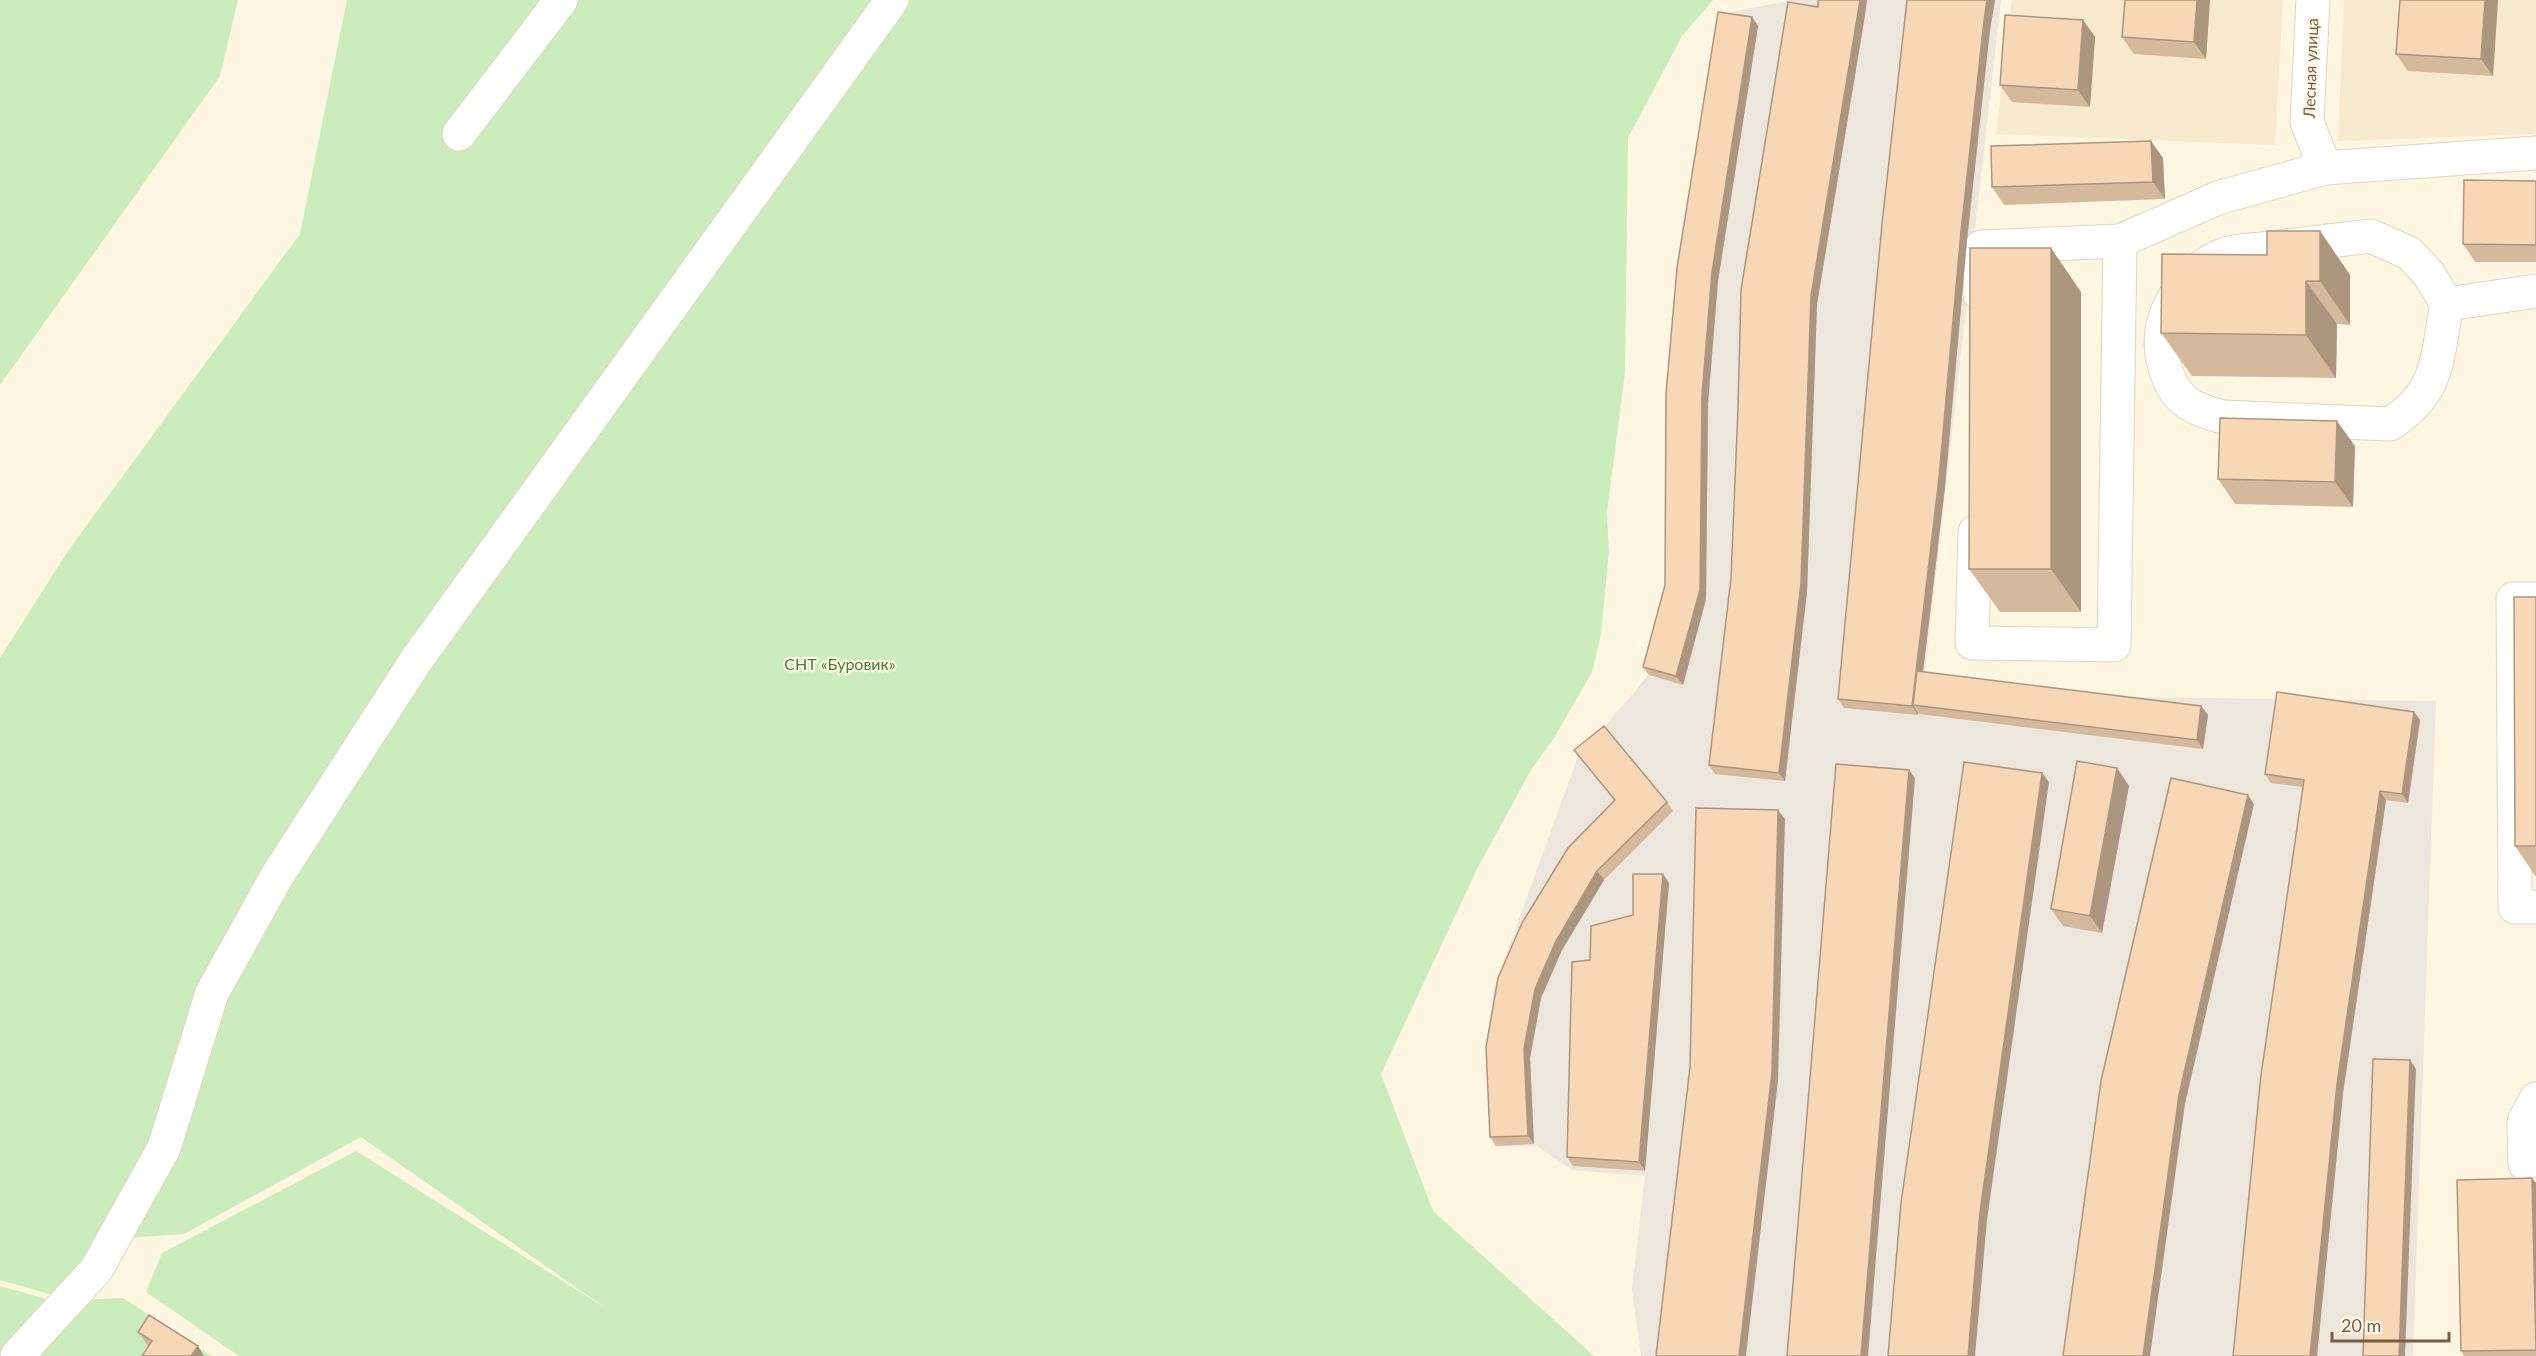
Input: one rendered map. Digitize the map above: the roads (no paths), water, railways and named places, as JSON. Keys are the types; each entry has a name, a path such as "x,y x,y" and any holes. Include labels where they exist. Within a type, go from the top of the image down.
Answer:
{"street":[{"path":"459,134 561,0"},
{"path":"17,1356 96,1270 164,1148 212,993 277,876 396,691 892,0"},
{"name":"Лесная улица","path":"2313,0 2307,122 2325,168"},
{"path":"1979,328 1981,247 2120,241 2218,198 2325,168 2536,153"},
{"path":"2371,236 2409,252 2428,273 2447,304 2432,381 2420,400 2408,412 2390,424 2223,417 2202,411 2180,399 2166,373 2160,347 2165,315 2182,285 2202,266 2226,254 2371,236"},
{"path":"1975,503 1972,643 2114,645 2120,241"},
{"path":"2447,304 2536,291"},
{"path":"2536,599 2512,599 2515,907 2536,907"},
{"path":"2525,1164 2524,1122 2536,1099"}],"park label":[{"name":"СНТ «Буровик»","path":"840,663"}]}
